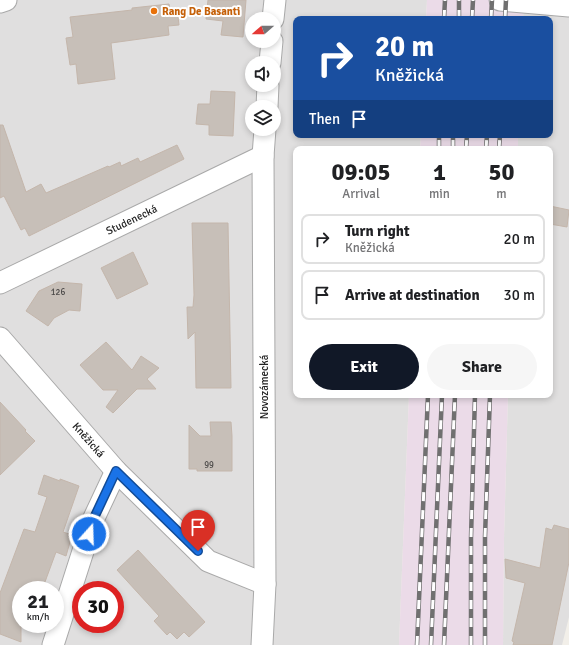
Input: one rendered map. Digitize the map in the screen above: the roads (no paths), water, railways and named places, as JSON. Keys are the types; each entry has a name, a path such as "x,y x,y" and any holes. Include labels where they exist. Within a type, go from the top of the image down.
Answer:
{"street":[{"path":"0,2 6,0"},
{"path":"274,12 275,0"},
{"path":"500,0 569,6"},
{"name":"Novozámecká","path":"262,645 265,584 263,156 264,136"},
{"name":"Studenecká","path":"0,283 263,156"},
{"name":"Kněžická","path":"0,338 116,471 208,561 265,584"},
{"path":"53,645 93,520 116,471"}],"railway":[{"path":"444,16 445,0"},
{"path":"459,0 459,16"},
{"path":"472,16 473,0"},
{"path":"491,16 492,0"},
{"path":"505,16 506,0"},
{"path":"439,138 439,146"},
{"path":"453,138 453,146"},
{"path":"466,146 467,138"},
{"path":"486,146 487,138"},
{"path":"499,146 500,138"},
{"path":"417,645 428,398"},
{"path":"431,645 442,398"},
{"path":"444,645 455,398"},
{"path":"471,645 471,538 475,398"},
{"path":"485,645 485,537 490,398"}],"place":[{"name":"Rang De Basanti","path":"154,11"}]}
